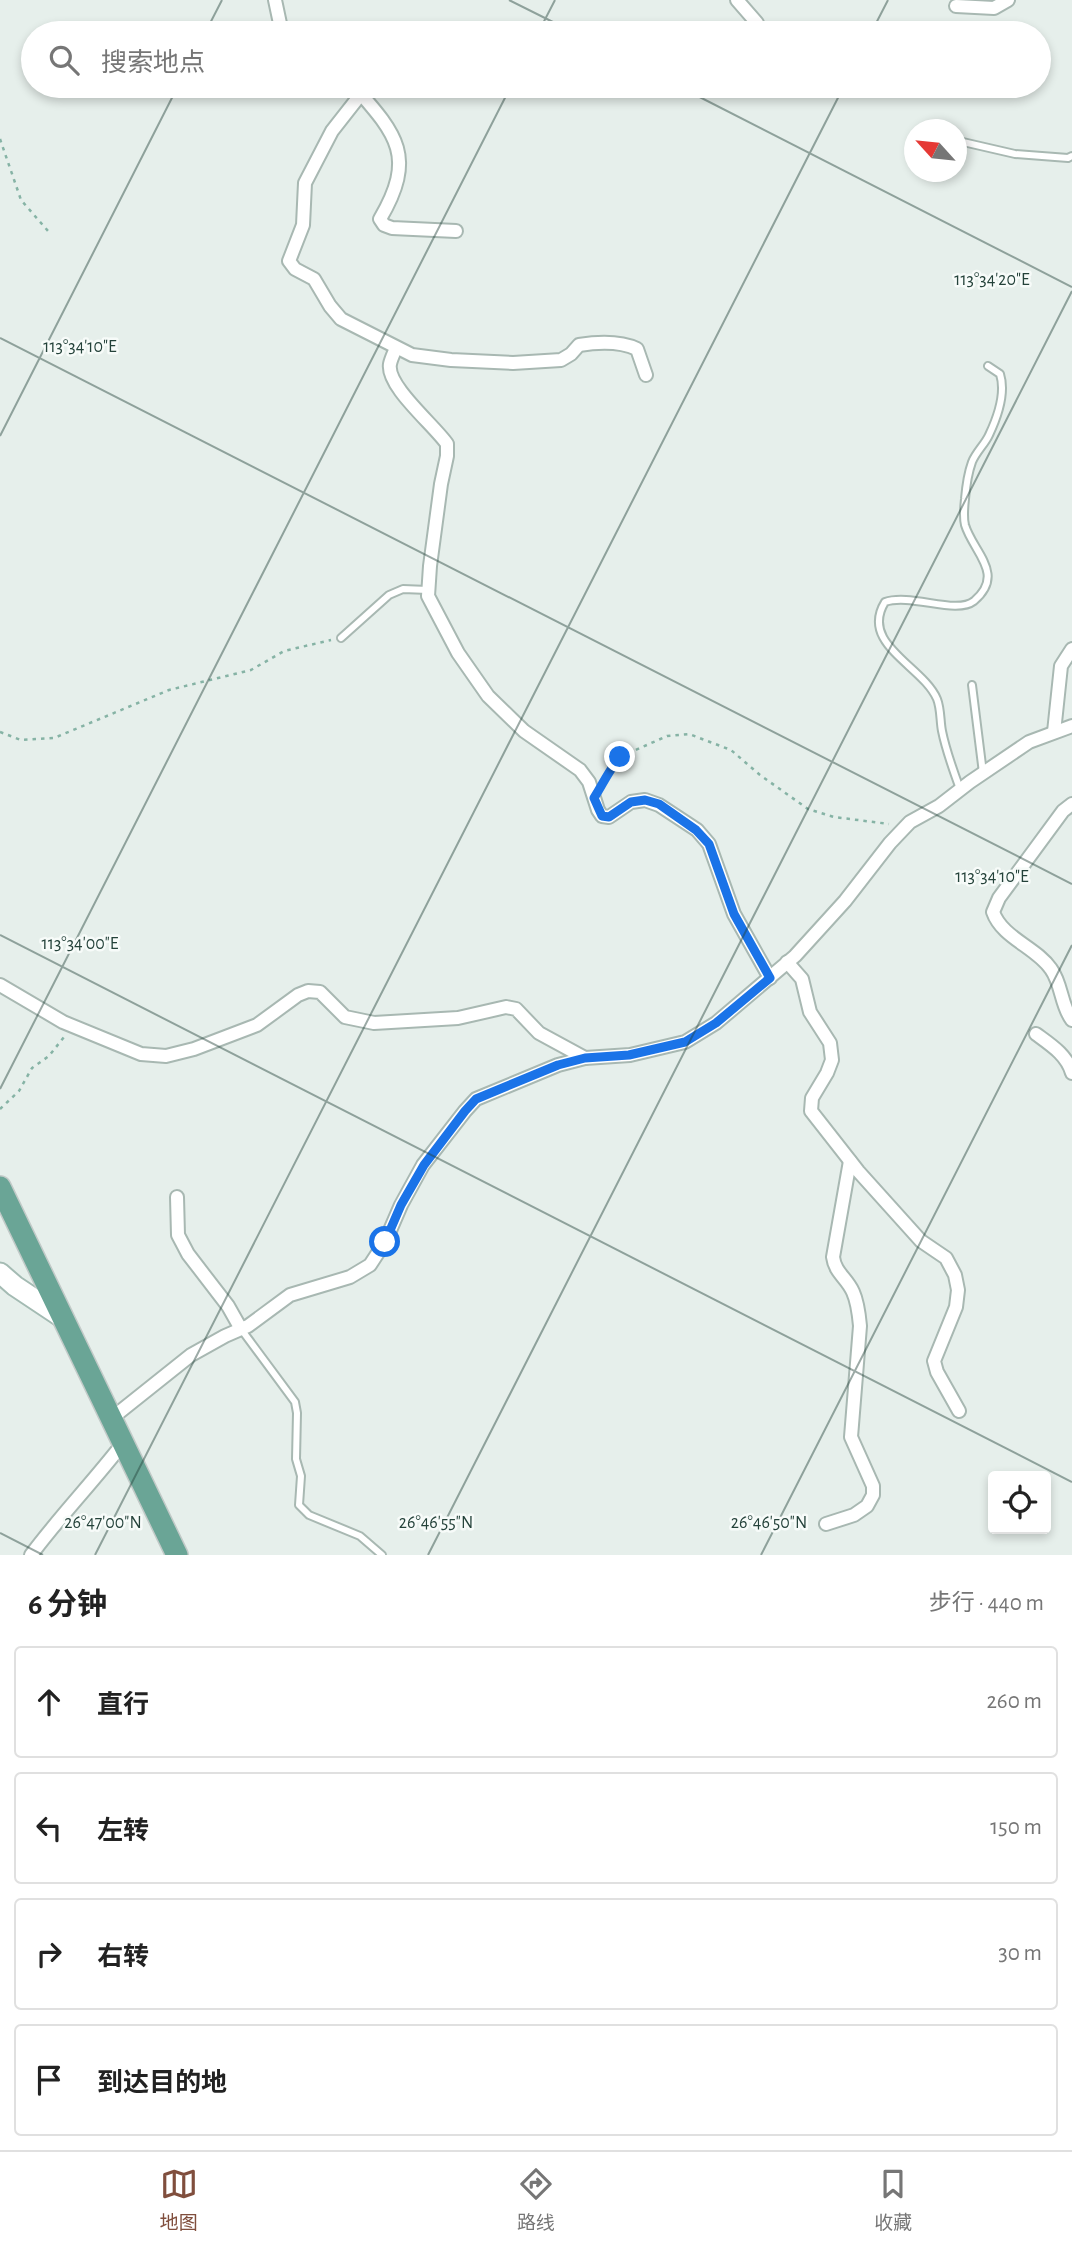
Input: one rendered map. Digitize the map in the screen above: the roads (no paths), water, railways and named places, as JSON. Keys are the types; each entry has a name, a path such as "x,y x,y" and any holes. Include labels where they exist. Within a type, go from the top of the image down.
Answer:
{"main road":[{"path":"0,1189 177,1555"},
{"path":"0,1273 63,1318"}],"street":[{"path":"275,0 279,21"},
{"path":"737,0 755,21"},
{"path":"956,6 994,8 1008,0"},
{"path":"352,98 305,183 303,225 289,261 295,269 314,279 341,319 412,355 451,360 513,363 561,360 579,345 628,345 637,349 646,375"},
{"path":"364,98 393,132 398,152 400,171 380,219 384,225 392,228 456,231"},
{"path":"396,348 390,364 395,385 447,444 428,596 458,653 488,696 524,731 580,770 589,782 602,816 609,817 631,802 645,800 659,804 696,830 709,844 734,914 770,978"},
{"path":"1054,732 1061,666 1072,649"},
{"path":"112,1418 191,1355 241,1329 290,1295 351,1276 370,1265 385,1242 401,1205 424,1165 476,1099 558,1065 585,1058 629,1055 685,1042 716,1023 770,978 824,925 910,822 939,806 1029,742 1072,726"},
{"path":"1072,804 1063,811 999,898 993,912 997,924 1052,969 1072,1020"},
{"path":"787,962 802,979 810,1012 830,1043 831,1060 827,1073 812,1098 811,1111 850,1161 921,1241 946,1258 956,1275 956,1307 934,1362 959,1410"},
{"path":"0,985 72,1026 141,1054 166,1056 194,1049 257,1025 298,995 308,991 320,992 345,1017 374,1023 457,1018 506,1007 516,1009 539,1033 585,1058"},
{"path":"1036,1034 1058,1051 1070,1065 1072,1073"},
{"path":"826,1524 854,1515 866,1506 873,1495 873,1486 850,1437 860,1326 859,1310 852,1289 834,1267 833,1257 850,1161"},
{"path":"177,1198 178,1235 188,1254 228,1306 241,1329"},
{"path":"36,1552 124,1442"}],"lane":[{"path":"967,143 1015,154 1072,156"},
{"path":"960,789 947,753 939,702 930,685 900,659 879,630 877,620 885,602 894,599 906,598 965,606 982,591 987,580 988,566 965,527 964,515 972,462 989,435 1004,391 1000,374 988,366"},
{"path":"341,638 389,595 403,589 428,590"},
{"path":"972,685 983,773"},
{"path":"241,1329 295,1402 296,1458 300,1476 299,1505 309,1515 360,1536 382,1555"}]}
